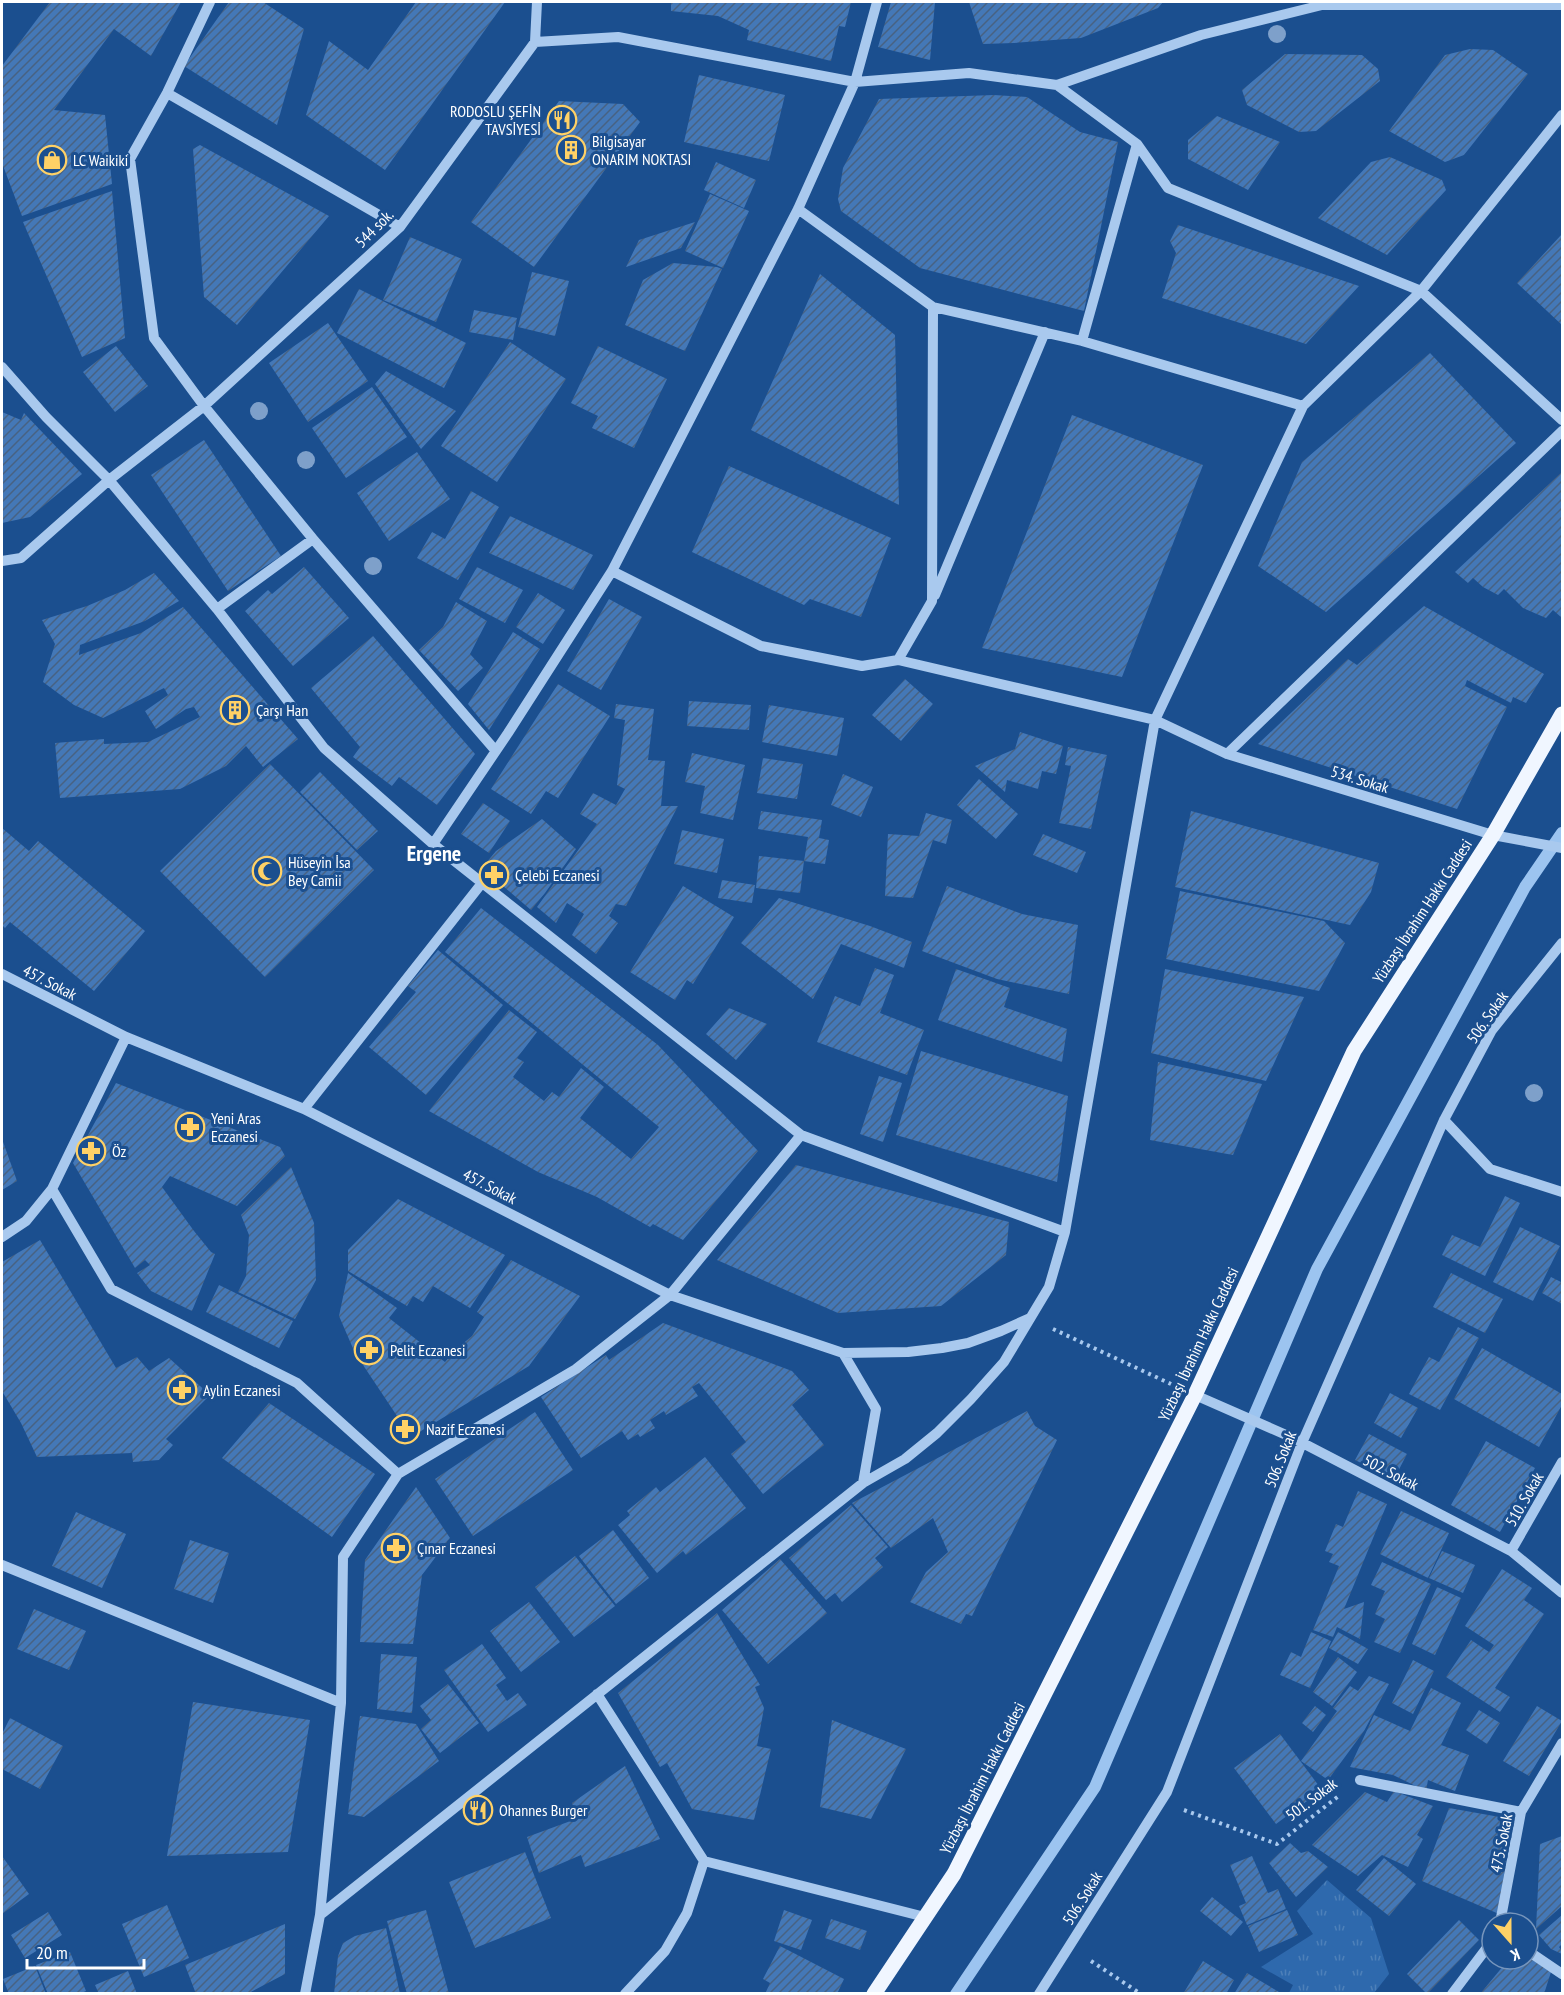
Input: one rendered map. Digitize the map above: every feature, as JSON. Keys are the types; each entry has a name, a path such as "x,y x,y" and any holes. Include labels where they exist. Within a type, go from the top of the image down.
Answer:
{"main road":[{"name":"Yüzbaşı İbrahim Hakkı Caddesi","path":"874,1994 954,1874 1195,1395 1354,1051 1493,835 1563,714"}],"street":[{"path":"210,2 167,93 130,159 154,338 204,406 313,539 495,750"},
{"path":"537,2 535,42 618,37 855,82 969,73 1057,85 1201,35 1322,4 1563,5"},
{"path":"433,844 612,571 798,209 855,82 877,2"},
{"name":"544 sok.","path":"2,561 21,558 109,480 204,406 399,226 535,42"},
{"path":"1057,85 1137,144 1168,188 1421,291 1563,420"},
{"path":"167,93 399,226"},
{"path":"320,1915 863,1483 905,1459 937,1433 1004,1362 1049,1287 1065,1232 1155,720 1303,406 1421,291 1563,115"},
{"path":"1082,341 1137,144"},
{"path":"798,209 933,307 1082,341 1303,406"},
{"path":"932,600 933,307"},
{"path":"612,571 761,646 862,666 898,660 932,600 1045,332"},
{"path":"2,367 46,417 109,480 217,609 324,748 433,844 801,1135 1065,1232"},
{"path":"1227,754 1563,431"},
{"path":"217,609 313,539"},
{"name":"534. Sokak","path":"898,660 1155,720 1227,754 1493,835 1563,848"},
{"path":"304,1109 482,883"},
{"name":"506. Sokak","path":"1039,1994 1167,1792 1298,1441 1444,1120 1492,1030 1563,943"},
{"name":"457. Sokak","path":"2,974 126,1037 304,1109 670,1294 843,1353 909,1352 942,1348 1001,1331 1030,1318"},
{"path":"2,1237 26,1221 52,1189 126,1037"},
{"path":"1444,1120 1490,1169 1563,1192"},
{"path":"305,1994 320,1915 341,1703 343,1557 398,1474 576,1370 670,1294 801,1135"},
{"path":"52,1189 111,1289 297,1383 398,1474"},
{"path":"843,1353 876,1409 863,1483"},
{"name":"502. Sokak","path":"1195,1395 1298,1441 1511,1551 1563,1593"},
{"name":"510. Sokak","path":"1511,1551 1563,1462"},
{"path":"2,1565 341,1703"},
{"path":"597,1694 704,1861 925,1917"},
{"name":"475. Sokak","path":"1502,1911 1521,1812 1563,1743"},
{"name":"501. Sokak","path":"1360,1780 1521,1812"},
{"path":"625,1994 664,1951 687,1913 704,1861"},
{"path":"1452,1994 1480,1957"},
{"path":"1540,1959 1563,1974"}],"path":[{"path":"1030,1318 1195,1395"},
{"name":"501. Sokak","path":"1161,1801 1277,1844 1360,1780"},
{"path":"1069,1946 1141,1994"}],"green space":[{"path":"1327,1880 1371,1918 1389,1974 1374,1993 1289,1993 1293,1985 1261,1967 1313,1934 1297,1911"}],"building":[{"path":"50,2 181,2 151,56 114,29 54,110 105,115 112,184 22,216 2,163 2,66"},
{"path":"229,2 263,2 304,29 277,125 184,66"},
{"path":"416,2 505,2 385,170 306,115 329,41 368,70"},
{"path":"671,2 851,2 845,27 839,26 831,61 747,40 749,30 718,16 671,11"},
{"path":"891,2 935,2 930,60 878,47"},
{"path":"969,2 1163,2 1158,8 1081,38 983,44"},
{"path":"1470,49 1493,50 1528,74 1464,155 1445,162 1389,131 1445,55"},
{"path":"1285,54 1362,55 1378,69 1380,81 1316,131 1299,132 1247,105 1242,90"},
{"path":"699,75 785,95 769,161 684,142"},
{"path":"994,95 1027,97 1080,132 1118,142 1084,311 920,268 841,211 838,199 843,168 879,99"},
{"path":"559,101 623,104 640,122 534,267 471,222"},
{"path":"1217,116 1280,142 1248,190 1188,159 1188,140"},
{"path":"200,145 329,216 237,325 204,297 193,149"},
{"path":"1390,157 1442,180 1446,190 1387,255 1318,218 1371,162"},
{"path":"716,162 756,180 744,208 704,190"},
{"path":"112,191 125,338 82,357 23,222"},
{"path":"710,194 749,211 723,268 685,251"},
{"path":"695,222 681,248 626,267 639,240"},
{"path":"1178,225 1359,286 1306,344 1162,298 1176,253 1170,241"},
{"path":"1562,234 1562,325 1517,283"},
{"path":"410,237 462,259 436,322 383,300"},
{"path":"673,263 722,269 685,351 625,325 643,280"},
{"path":"532,272 569,281 555,336 518,327"},
{"path":"820,274 895,335 899,505 751,430"},
{"path":"359,289 466,343 444,388 337,333"},
{"path":"474,310 517,318 513,340 469,332"},
{"path":"328,323 368,381 308,422 269,363"},
{"path":"510,342 566,379 497,482 441,446"},
{"path":"116,346 148,386 115,412 83,372"},
{"path":"598,346 667,379 634,448 592,428 598,416 571,403"},
{"path":"1430,353 1516,443 1326,612 1258,566 1302,462"},
{"path":"386,371 456,411 421,449 375,384"},
{"path":"372,387 407,437 346,478 312,428"},
{"path":"2,412 21,420 24,413 82,474 30,517 2,523"},
{"path":"1072,415 1203,465 1122,677 982,648"},
{"path":"204,440 281,556 228,591 151,475"},
{"path":"417,452 450,499 389,541 357,493"},
{"path":"729,466 891,538 861,617 810,599 804,605 692,552"},
{"path":"1562,472 1562,618 1553,610 1546,618 1523,608 1504,589 1498,595 1483,587 1473,578 1468,583 1455,572"},
{"path":"471,491 499,507 458,580 417,558 432,532 445,539"},
{"path":"510,516 593,555 573,590 489,553"},
{"path":"304,567 349,618 293,666 245,611 268,590 272,594"},
{"path":"477,567 523,590 505,623 459,599"},
{"path":"154,573 179,601 145,621 80,645 79,655 141,633 183,607 298,739 263,767 246,746 226,766 180,789 60,798 55,743 104,739 104,744 148,742 200,717 194,707 186,709 156,729 145,711 168,695 164,688 103,718 74,705 43,682 55,644 42,620 87,606 125,590"},
{"path":"538,593 565,610 543,644 516,627"},
{"path":"609,599 642,617 601,690 567,671"},
{"path":"456,602 487,621 470,654 483,668 458,691 419,650 443,627"},
{"path":"1424,606 1544,674 1526,703 1513,697 1511,703 1467,680 1465,686 1507,707 1457,809 1258,744 1348,659 1357,665"},
{"path":"513,632 540,649 489,730 468,704"},
{"path":"373,636 475,754 437,805 399,777 392,786 353,757 360,747 311,688"},
{"path":"905,679 933,704 901,741 872,715"},
{"path":"558,684 610,716 558,798 546,791 531,814 491,789"},
{"path":"689,701 751,705 749,730 687,726"},
{"path":"616,704 654,709 648,760 665,761 661,806 678,806 626,906 616,904 609,916 618,923 596,954 572,935 584,914 567,903 556,923 537,907 597,824 580,814 593,793 616,805 625,789 617,785 625,720 614,718"},
{"path":"769,705 844,718 837,756 762,742"},
{"path":"1020,732 1063,746 1056,774 1042,771 1038,789 1007,780 1005,792 975,766 1015,749"},
{"path":"1068,747 1107,755 1091,829 1059,823 1071,766 1065,765"},
{"path":"692,753 745,765 733,820 700,813 705,786 685,782"},
{"path":"763,758 803,764 797,799 757,793"},
{"name":"Hüseyin İsa Bey Camii","path":"270,764 374,870 265,977 160,871"},
{"path":"320,772 378,831 357,850 300,792"},
{"path":"843,774 873,787 861,817 831,805"},
{"path":"979,779 1018,814 996,839 957,805"},
{"path":"483,803 510,821 489,853 461,834"},
{"path":"761,811 822,820 819,838 829,840 825,864 804,861 808,837 758,829"},
{"path":"1191,811 1379,863 1371,892 1350,925 1175,887"},
{"path":"926,813 952,820 946,844 933,840 913,898 885,896 888,834 919,836"},
{"path":"542,819 576,849 531,910 482,868 496,851"},
{"path":"2,828 29,851 38,841 145,931 94,991 10,922 5,928 2,925"},
{"path":"682,830 724,839 717,873 674,864"},
{"path":"1043,834 1086,852 1077,873 1033,855"},
{"path":"759,856 804,861 800,893 756,888"},
{"path":"722,880 755,885 752,903 718,898"},
{"path":"683,886 734,917 693,984 687,980 675,1000 630,972"},
{"path":"947,886 1022,914 1078,925 1069,994 997,979 922,951"},
{"path":"1180,891 1324,921 1345,943 1319,991 1166,959"},
{"path":"779,898 870,926 912,942 904,968 841,944 813,999 741,943"},
{"path":"481,908 658,1045 758,1151 683,1240 653,1224 650,1227 597,1197 538,1172 429,1111 509,1010 537,1032 517,1058 524,1062 513,1077 544,1101 552,1092 559,1097 581,1068 604,1087 580,1118 631,1159 659,1127 445,952"},
{"path":"438,950 503,1005 426,1095 369,1047 416,992 408,986"},
{"path":"875,968 894,975 880,1013 924,1030 907,1075 817,1042 835,996 860,1006"},
{"path":"956,969 1010,988 1004,1007 1067,1029 1062,1062 938,1020"},
{"path":"1165,969 1304,997 1266,1081 1151,1053"},
{"path":"729,1008 767,1024 736,1060 706,1034"},
{"path":"921,1051 1068,1096 1057,1182 896,1135"},
{"path":"1158,1062 1262,1084 1233,1155 1150,1140"},
{"path":"879,1076 902,1083 883,1142 860,1134"},
{"path":"116,1083 280,1147 285,1156 237,1206 170,1176 162,1187 194,1231 215,1254 192,1311 151,1291 137,1273 150,1265 145,1260 135,1268 73,1163"},
{"path":"2,1139 17,1181 2,1190"},
{"path":"796,1165 1009,1222 1006,1255 941,1306 838,1313 717,1260"},
{"path":"291,1167 314,1223 316,1280 295,1319 238,1292 246,1276 249,1235 241,1215"},
{"path":"1505,1196 1520,1203 1485,1276 1442,1255 1452,1235 1480,1247"},
{"path":"398,1199 505,1255 470,1308 433,1286 423,1302 413,1296 407,1306 348,1271 348,1250"},
{"path":"1520,1227 1560,1246 1533,1301 1493,1282"},
{"path":"40,1240 116,1368 137,1357 149,1371 169,1358 210,1395 166,1439 173,1445 159,1460 133,1462 132,1453 37,1457 2,1391 2,1262"},
{"path":"511,1260 580,1296 529,1366 411,1437 355,1353 339,1316 348,1273 397,1308 389,1318 445,1362 472,1336 484,1317 477,1312"},
{"path":"1451,1273 1503,1299 1485,1333 1433,1307"},
{"path":"1551,1277 1561,1282 1562,1279 1562,1304 1542,1293"},
{"path":"219,1285 293,1321 279,1348 206,1312"},
{"path":"663,1323 792,1371 809,1390 792,1405 824,1445 763,1494 731,1454 746,1442 699,1383 692,1387 698,1396 666,1415 664,1411 650,1420 655,1428 640,1437 638,1434 628,1440 622,1431 581,1458 541,1397 606,1355 609,1360"},
{"path":"1458,1327 1479,1338 1440,1410 1409,1394 1429,1357 1439,1362"},
{"path":"1482,1348 1562,1394 1562,1405 1539,1447 1454,1399"},
{"path":"1390,1393 1418,1408 1401,1438 1374,1423"},
{"path":"269,1403 375,1474 332,1537 222,1458"},
{"path":"1027,1411 1035,1426 1057,1440 972,1616 966,1614 961,1624 910,1602 926,1572 948,1552 933,1518 891,1548 852,1503"},
{"path":"535,1412 573,1470 473,1536 435,1479"},
{"path":"1369,1434 1407,1454 1394,1479 1355,1460"},
{"path":"1486,1441 1535,1468 1500,1532 1451,1505"},
{"path":"705,1457 746,1508 686,1555 683,1551 657,1573 618,1525 630,1515 627,1511 656,1487 660,1492"},
{"path":"416,1487 450,1538 422,1575 413,1644 360,1642 365,1560"},
{"path":"1358,1491 1387,1504 1344,1609 1364,1602 1360,1639 1337,1627 1333,1637 1313,1630 1339,1566 1329,1562 1333,1554 1325,1551 1336,1524 1343,1527"},
{"path":"851,1505 888,1547 875,1558 883,1567 842,1602 835,1593 826,1600 789,1558"},
{"path":"1401,1511 1449,1533 1428,1578 1380,1554"},
{"path":"76,1512 126,1534 102,1588 52,1566"},
{"path":"613,1530 649,1578 616,1604 579,1556"},
{"path":"190,1540 229,1553 213,1603 174,1589"},
{"path":"1442,1551 1475,1565 1463,1593 1429,1578"},
{"path":"575,1556 615,1606 574,1637 535,1587"},
{"path":"780,1559 827,1613 768,1664 722,1610"},
{"path":"1382,1562 1431,1584 1400,1653 1374,1642 1385,1619 1375,1614 1385,1591 1371,1585"},
{"path":"1502,1569 1532,1588 1524,1600 1544,1614 1495,1688 1510,1697 1500,1712 1446,1677 1471,1640 1489,1652 1494,1645 1465,1626"},
{"path":"1437,1587 1461,1598 1435,1655 1412,1644"},
{"path":"529,1602 560,1642 521,1672 490,1631"},
{"path":"34,1609 86,1631 69,1670 17,1649"},
{"path":"717,1613 760,1685 755,1687 764,1708 757,1746 771,1749 754,1820 692,1809 667,1763 660,1767 618,1693"},
{"path":"1311,1632 1331,1641 1310,1688 1280,1675 1291,1652 1301,1657"},
{"path":"1338,1632 1368,1649 1358,1664 1329,1648"},
{"path":"482,1644 506,1678 496,1685 507,1701 518,1693 527,1705 488,1732 444,1670"},
{"path":"381,1654 417,1657 412,1713 377,1709"},
{"path":"1338,1657 1357,1672 1332,1706 1313,1692"},
{"path":"1413,1660 1434,1671 1413,1714 1392,1703"},
{"path":"1369,1676 1389,1684 1364,1731 1328,1780 1301,1761 1337,1711 1333,1708 1350,1686 1358,1691"},
{"path":"448,1684 479,1723 440,1753 421,1729 431,1720 420,1706"},
{"path":"1431,1688 1461,1703 1441,1745 1469,1755 1455,1791 1428,1780 1426,1791 1393,1775 1350,1767 1374,1715 1410,1731"},
{"path":"193,1702 310,1720 288,1852 167,1856"},
{"path":"1315,1706 1326,1715 1313,1732 1302,1723"},
{"path":"1537,1706 1562,1721 1529,1776 1503,1761"},
{"path":"1479,1710 1500,1723 1487,1744 1466,1730"},
{"path":"360,1716 416,1724 439,1761 364,1817 348,1814"},
{"path":"10,1718 63,1746 40,1789 2,1769 2,1734"},
{"path":"832,1720 906,1749 871,1819 820,1807"},
{"path":"1280,1734 1322,1790 1276,1824 1234,1768"},
{"path":"625,1766 660,1839 585,1867 581,1855 539,1873 527,1837 576,1819 572,1803"},
{"path":"1394,1791 1433,1806 1417,1835 1423,1839 1408,1867 1382,1855 1358,1876 1312,1845 1365,1792 1387,1802"},
{"path":"1449,1808 1511,1819 1499,1911 1492,1911 1422,1881"},
{"path":"1562,1836 1562,1906 1540,1925 1540,1911 1537,1911 1540,1844"},
{"path":"1290,1843 1301,1853 1308,1851 1328,1867 1296,1897 1269,1863"},
{"path":"525,1852 551,1918 475,1948 449,1882"},
{"path":"2,1856 29,1894 2,1914"},
{"path":"1252,1856 1268,1893 1278,1889 1286,1909 1247,1925 1239,1906 1246,1903 1230,1865"},
{"path":"1384,1858 1416,1884 1389,1916 1356,1890"},
{"path":"1212,1897 1243,1922 1231,1936 1200,1911"},
{"path":"167,1905 189,1958 144,1977 122,1924"},
{"path":"426,1910 449,1994 407,1994 387,1921"},
{"path":"784,1910 812,1920 801,1950 774,1941"},
{"path":"1287,1910 1298,1935 1259,1952 1248,1926"},
{"path":"48,1912 62,1935 25,1958 11,1935"},
{"path":"1562,1915 1562,1944 1559,1947 1562,1954 1551,1949 1540,1934"},
{"path":"831,1919 867,1931 860,1950 825,1938"},
{"path":"1459,1920 1479,1940 1427,1994 1407,1974"},
{"path":"285,1924 285,1974 247,1994 196,1994 185,1965"},
{"path":"386,1928 400,1994 334,1994 338,1956 343,1943 355,1936"},
{"path":"780,1946 844,1979 837,1994 765,1994 770,1983 763,1979"},
{"path":"70,1952 86,1991 79,1994 48,1994 36,1965"},
{"path":"1203,1961 1234,1980 1226,1994 1183,1994"},
{"path":"1540,1965 1551,1972 1544,1994 1480,1994 1499,1971 1540,1971"},
{"path":"35,1966 46,1994 9,1994 3,1979"},
{"path":"128,1971 137,1994 99,1994 95,1985"},
{"path":"1247,1973 1279,1992 1278,1994 1234,1994"}],"waterway":[{"path":"956,1994 1095,1787 1317,1269 1525,887 1562,833"}],"place":[{"name":"RODOSLU ŞEFİN TAVSİYESİ","path":"562,120"},
{"name":"Bilgisayar ONARIM NOKTASI","path":"571,150"},
{"name":"LC Waikiki","path":"52,160"},
{"name":"Çarşı Han","path":"235,710"},
{"name":"Hüseyin İsa Bey Camii","path":"267,871"},
{"name":"Çelebi Eczanesi","path":"494,875"},
{"name":"Yeni Aras Eczanesi","path":"190,1127"},
{"name":"Öz","path":"91,1151"},
{"name":"Pelit Eczanesi","path":"369,1350"},
{"name":"Aylin Eczanesi","path":"182,1390"},
{"name":"Nazif Eczanesi","path":"405,1429"},
{"name":"Çınar Eczanesi","path":"396,1548"},
{"name":"Ohannes Burger","path":"478,1810"}],"district":[{"name":"Ergene","path":"434,853"}]}
